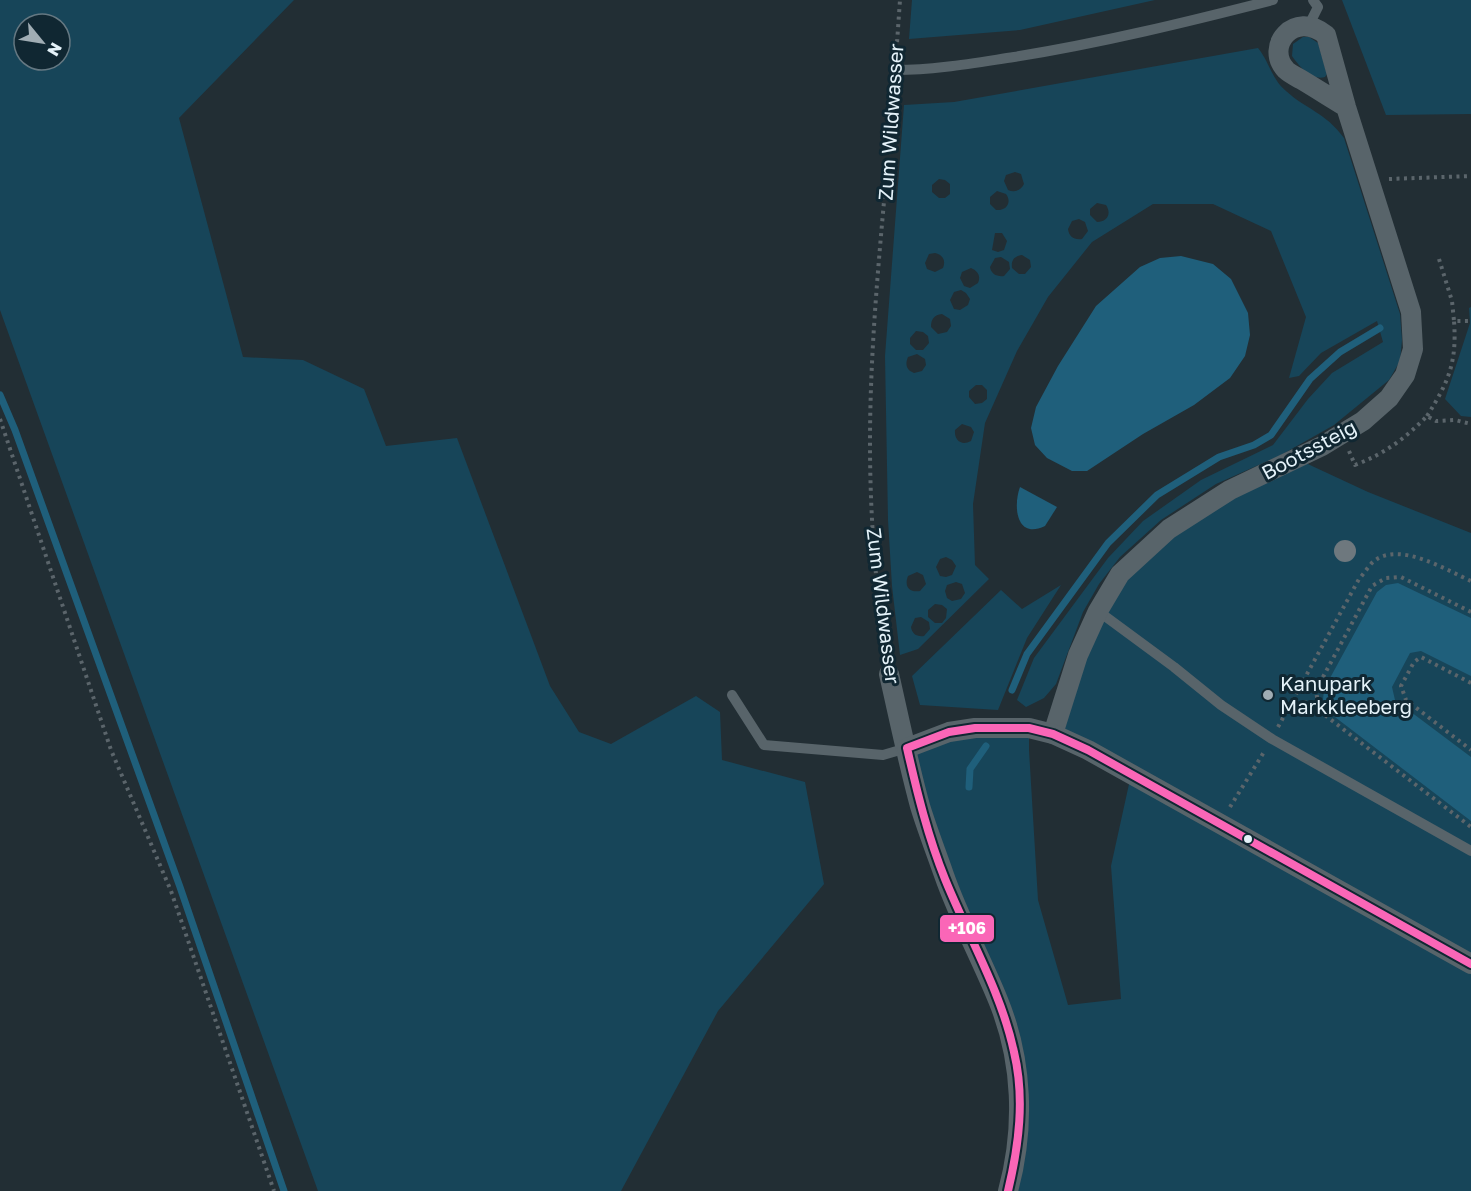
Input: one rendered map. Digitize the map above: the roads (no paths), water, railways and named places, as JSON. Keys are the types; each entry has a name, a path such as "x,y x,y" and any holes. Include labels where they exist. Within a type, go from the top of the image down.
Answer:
{"street":[{"name":"Bootssteig","path":"1053,734 1078,655 1098,611 1120,574 1169,529 1230,489 1286,465 1363,421 1389,398 1405,375 1413,349 1411,312 1346,107 1326,35 1309,25"},
{"path":"1309,25 1292,29 1284,35 1279,45 1280,58 1286,70 1346,107"},
{"name":"Zum Wildwasser","path":"888,674 920,807 945,878 999,1002 1010,1035 1018,1074 1020,1115 1016,1156 1008,1191"},
{"path":"907,748 949,732 975,728 1029,728 1053,734 1088,750 1471,964"}],"lane":[{"path":"896,70 925,70 1045,52 1180,24 1273,0"},
{"path":"1309,25 1318,7 1313,0"},
{"path":"1098,611 1270,742 1471,851"},
{"path":"732,695 764,745 883,755 907,748"}],"waterway":[{"path":"1012,690 1027,654 1108,543 1157,495 1219,457 1254,445 1271,435 1310,379 1340,352 1380,328"},
{"path":"0,395 15,430 180,887 284,1191"},
{"path":"969,787 970,769 986,746"}],"place":[{"name":"Kanupark Markkleeberg","path":"1268,695"}]}
